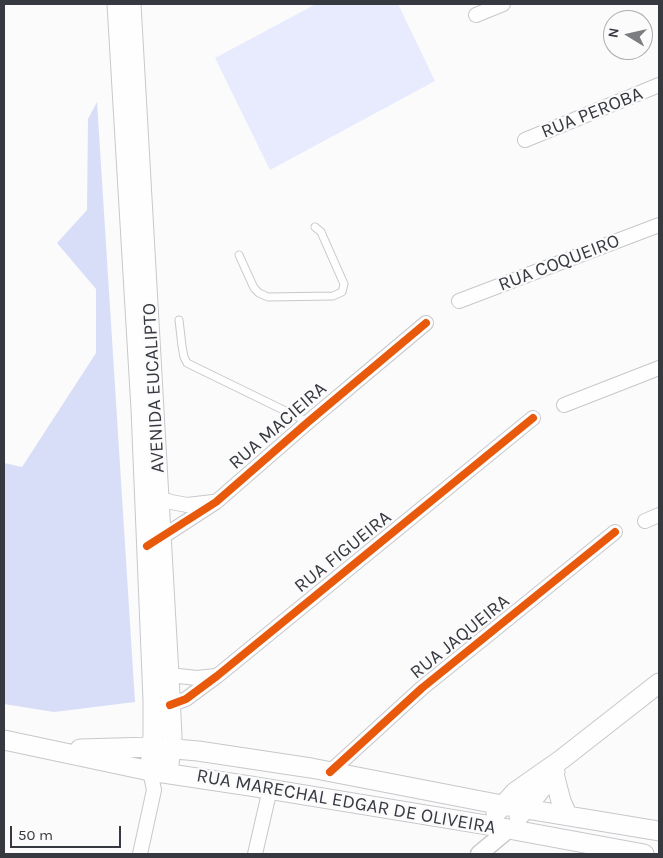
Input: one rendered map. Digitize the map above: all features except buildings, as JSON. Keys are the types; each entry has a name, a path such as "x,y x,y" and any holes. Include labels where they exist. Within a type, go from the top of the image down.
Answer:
{"main road":[{"name":"AVENIDA EUCALIPTO","path":"117,4 141,409 169,675 171,750 159,772"},
{"name":"AVENIDA EUCALIPTO","path":"131,4 160,498 154,541 152,747 159,772"},
{"path":"487,826 502,805 515,792 558,767 659,683"},
{"name":"RUA MARECHAL EDGAR DE OLIVEIRA","path":"4,740 159,772 509,829 644,854"},
{"name":"RUA MARECHAL EDGAR DE OLIVEIRA","path":"48,750 152,747 198,751 330,772 502,805 659,831"},
{"path":"509,829 558,767"},
{"path":"558,767 561,801 567,815"}],"street":[{"path":"476,15 503,4"},
{"name":"RUA PEROBA","path":"525,140 659,85"},
{"name":"RUA COQUEIRO","path":"458,301 659,226"},
{"name":"RUA MACIEIRA","path":"154,541 216,502 426,323"},
{"path":"564,405 659,368"},
{"name":"RUA FIGUEIRA","path":"170,705 186,699 216,676 533,418"},
{"path":"160,498 187,505 216,502"},
{"path":"645,521 659,515"},
{"name":"RUA JAQUEIRA","path":"330,772 422,688 615,532"},
{"path":"169,675 197,678 216,676"},
{"path":"140,854 159,772"},
{"path":"255,854 270,789"},
{"path":"479,854 509,829"}],"lane":[{"path":"239,255 254,288 259,293 268,297 333,296 342,292 344,284 321,232 315,226"},
{"path":"179,320 184,358 187,363 308,422"}],"shaded area":[{"path":"316,4 398,4 435,81 270,170 215,58"},
{"path":"97,102 135,702 54,712 4,704 4,463 22,467 96,353 96,289 57,243 87,210 88,119"}],"cycle path":[{"path":"147,546 216,502 426,323"},
{"path":"170,705 186,699 217,676 533,418"},
{"path":"330,772 422,688 615,532"}]}
